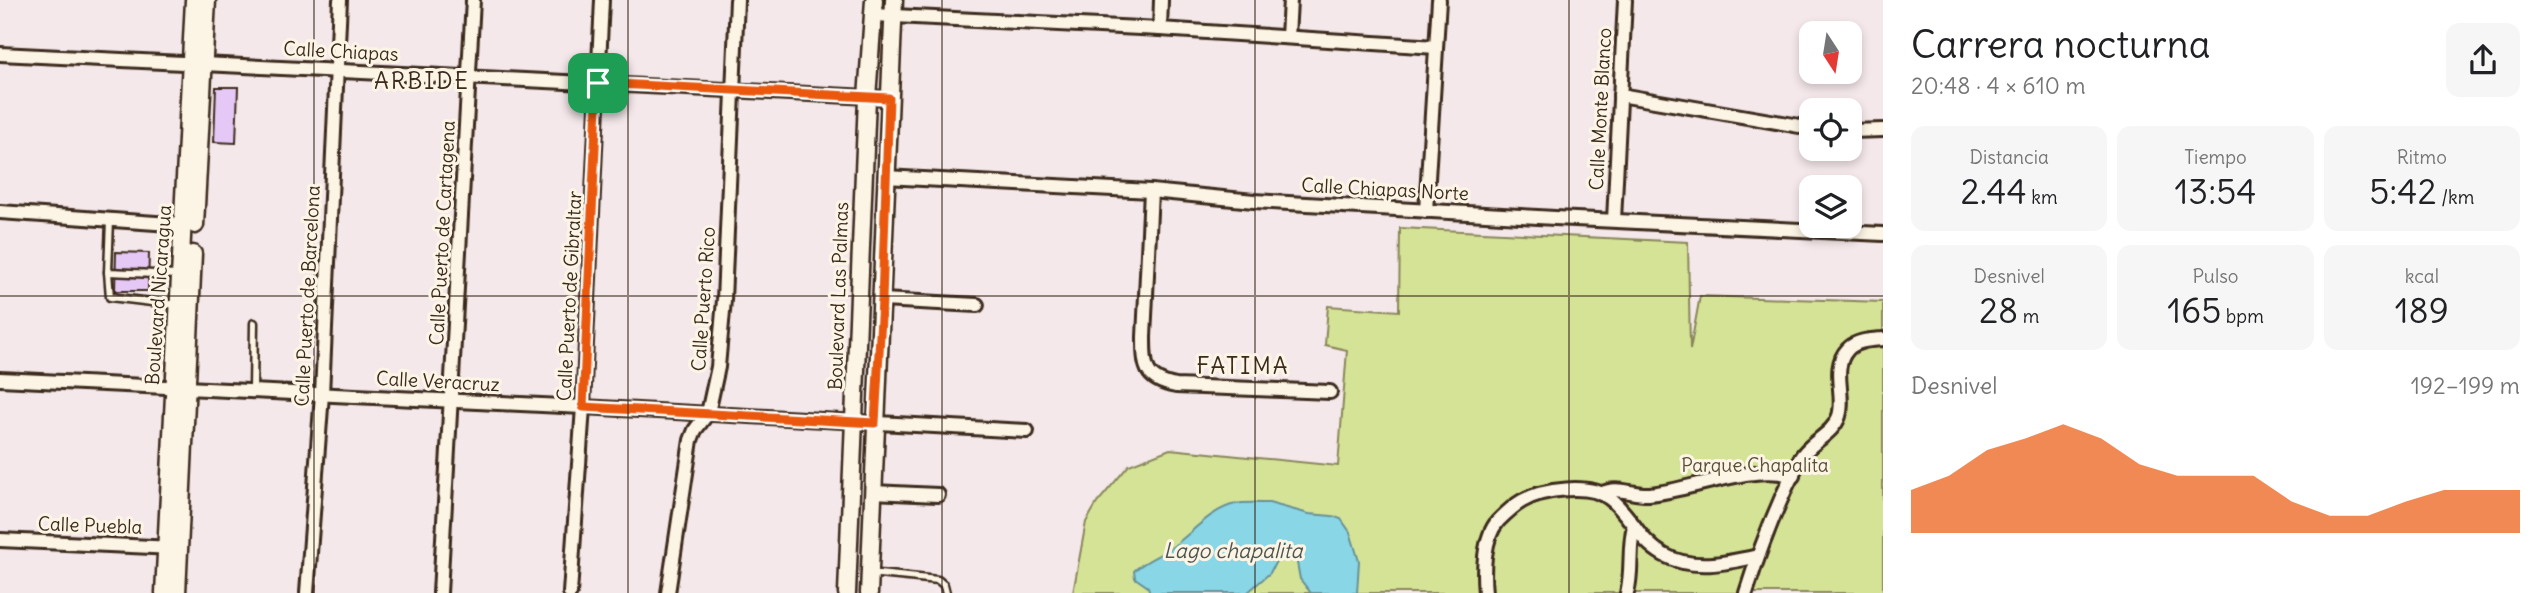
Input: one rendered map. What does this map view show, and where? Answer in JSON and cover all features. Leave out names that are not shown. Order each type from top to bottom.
[{"type":"street","name":"Boulevard Nicaragua","points":[[177,593],[173,548],[196,63],[194,0]]},
{"type":"street","name":"Boulevard Nicaragua","points":[[179,386],[179,305],[184,225],[196,63],[207,0]]},
{"type":"street","name":"Calle Puerto de Barcelona","points":[[307,593],[322,394],[340,0]]},
{"type":"street","name":"Calle Puerto de Cartagena","points":[[440,593],[473,0]]},
{"type":"street","name":"Calle Puerto de Gibraltar","points":[[570,593],[583,407],[602,0]]},
{"type":"street","name":"Calle Puerto Rico","points":[[668,593],[691,440],[708,413],[716,385],[724,300],[737,0]]},
{"type":"street","points":[[1160,29],[1161,0]]},
{"type":"street","points":[[1288,37],[1290,0]]},
{"type":"street","points":[[1426,211],[1439,0]]},
{"type":"street","name":"Calle Monte Blanco","points":[[1614,220],[1625,0]]},
{"type":"street","points":[[874,8],[1436,47]]},
{"type":"street","name":"Boulevard Las Palmas","points":[[847,593],[867,98],[874,8]]},
{"type":"street","points":[[869,593],[894,8]]},
{"type":"street","name":"Calle Chiapas","points":[[0,54],[889,98]]},
{"type":"street","points":[[1620,95],[1799,126]]},
{"type":"street","points":[[1862,131],[1883,130]]},
{"type":"street","name":"Calle Chiapas Norte","points":[[885,177],[1151,191],[1254,201],[1426,211],[1883,234]]},
{"type":"street","points":[[1151,191],[1144,359],[1147,371],[1154,379],[1177,386],[1330,392]]},
{"type":"street","points":[[0,212],[184,225]]},
{"type":"street","points":[[882,300],[977,305]]},
{"type":"street","points":[[1746,593],[1758,556],[1801,457],[1834,427],[1839,416],[1839,364],[1848,349],[1865,340],[1883,339]]},
{"type":"street","name":"Calle Veracruz","points":[[0,379],[1027,431]]},
{"type":"street","points":[[1601,494],[1616,489],[1648,494],[1752,474],[1782,472],[1793,476]]},
{"type":"street","points":[[1485,593],[1485,552],[1496,523],[1522,500],[1558,490],[1592,489],[1609,497],[1625,513],[1640,536],[1664,555],[1686,563],[1719,565],[1758,556]]},
{"type":"street","points":[[872,492],[937,495]]},
{"type":"street","points":[[1627,593],[1631,574],[1630,539],[1634,526]]},
{"type":"street","name":"Calle Puebla","points":[[0,540],[173,548]]},
{"type":"street","name":"Boulevard Nicaragua","points":[[164,593],[173,548]]},
{"type":"lane","points":[[110,218],[110,297],[179,305]]},
{"type":"lane","points":[[108,272],[181,275]]},
{"type":"lane","points":[[253,390],[254,323]]},
{"type":"lane","points":[[869,573],[939,580],[946,593]]},
{"type":"green space","name":"Parque Chapalita","points":[[1400,228],[1688,242],[1690,350],[1700,296],[1883,302],[1883,593],[1073,593],[1086,522],[1097,503],[1129,465],[1170,449],[1338,466],[1347,350],[1325,345],[1328,306],[1399,311]]},
{"type":"water","name":"Lago chapalita","points":[[1269,503],[1341,519],[1350,532],[1359,561],[1357,593],[1311,593],[1300,579],[1295,552],[1279,555],[1270,573],[1247,593],[1150,593],[1148,587],[1135,578],[1134,571],[1138,567],[1171,548],[1217,511],[1235,504]]},
{"type":"building","points":[[216,87],[238,87],[236,143],[214,142]]},
{"type":"building","points":[[116,252],[149,253],[148,291],[115,291]]},
{"type":"district","name":"ARBIDE","points":[[422,81]]},
{"type":"district","name":"FATIMA","points":[[1243,366]]},
{"type":"route","points":[[598,83],[889,98],[875,423],[583,407],[598,83]]}]
